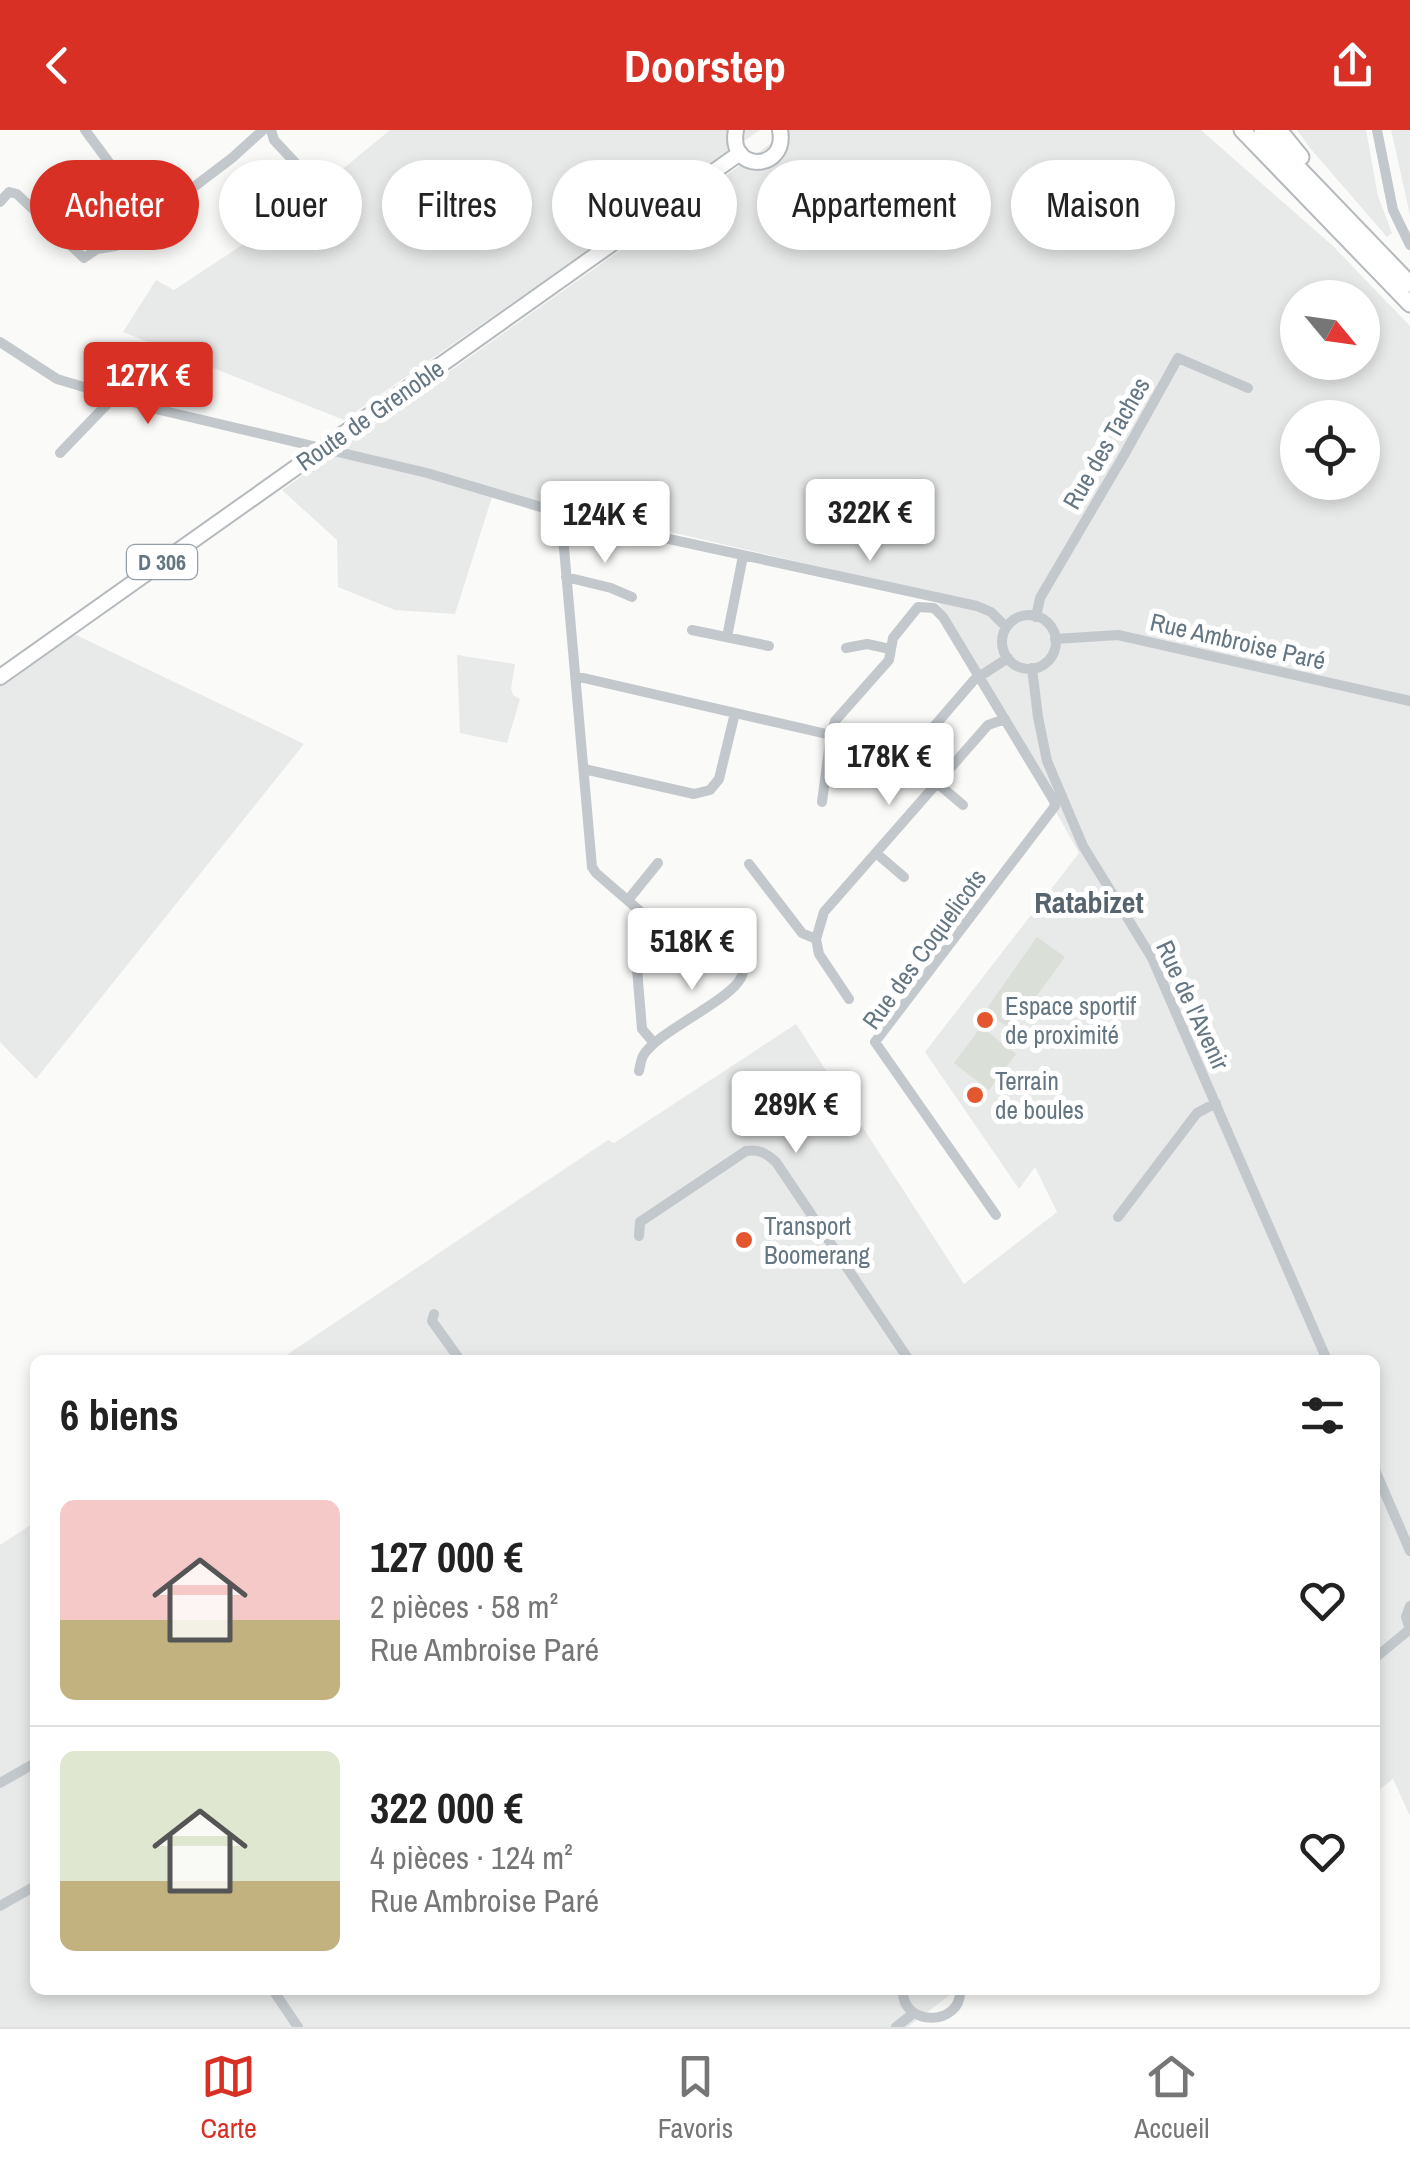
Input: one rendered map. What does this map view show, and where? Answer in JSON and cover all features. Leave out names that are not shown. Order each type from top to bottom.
[{"type":"highway","points":[[1239,130],[1410,304]]},
{"type":"highway","points":[[1262,130],[1410,284]]},
{"type":"highway","points":[[1279,130],[1345,216]]},
{"type":"main road","points":[[736,130],[734,141],[740,153],[753,162],[768,160],[777,152],[782,132]]},
{"type":"main road","name":"Route de Grenoble","points":[[0,677],[740,153]]},
{"type":"street","points":[[85,130],[107,160]]},
{"type":"street","points":[[199,183],[263,130]]},
{"type":"street","points":[[272,130],[274,140],[293,160]]},
{"type":"street","points":[[1377,130],[1393,210],[1410,245]]},
{"type":"street","points":[[0,202],[8,192],[17,194],[30,206]]},
{"type":"street","points":[[76,250],[84,258],[96,250]]},
{"type":"street","points":[[0,342],[57,378],[114,397],[427,472],[561,514],[976,606],[991,612],[1006,627]]},
{"type":"street","name":"Rue des Taches","points":[[1036,617],[1040,598],[1178,358],[1248,388]]},
{"type":"street","points":[[60,453],[114,397]]},
{"type":"street","points":[[561,514],[592,867],[663,931],[716,930],[742,964],[743,971],[736,986],[654,1043],[642,1058],[640,1071]]},
{"type":"street","points":[[727,637],[744,556]]},
{"type":"street","points":[[566,577],[632,596]]},
{"type":"street","points":[[822,802],[835,721],[889,660],[893,638],[918,607],[934,608],[1005,719],[988,725],[824,912],[816,939],[818,954],[849,999]]},
{"type":"street","points":[[1016,617],[1036,617],[1047,623],[1056,639],[1056,649],[1044,666],[1020,668],[1008,658],[1003,646],[1006,627],[1016,617]]},
{"type":"street","points":[[692,630],[770,646]]},
{"type":"street","name":"Rue Ambroise Paré","points":[[1056,639],[1118,634],[1410,701]]},
{"type":"street","points":[[846,648],[867,644],[890,649]]},
{"type":"street","points":[[918,745],[979,677],[1008,658]]},
{"type":"street","name":"Rue de l'Avenir","points":[[1032,668],[1047,761],[1083,846],[1152,958],[1326,1355]]},
{"type":"street","points":[[575,676],[831,735]]},
{"type":"street","points":[[584,769],[694,794],[710,790],[720,779],[735,713]]},
{"type":"street","name":"Rue des Coquelicots","points":[[996,1214],[875,1042],[1055,806],[1005,719]]},
{"type":"street","points":[[937,783],[963,804]]},
{"type":"street","points":[[876,853],[904,877]]},
{"type":"street","points":[[628,900],[658,863]]},
{"type":"street","points":[[749,864],[802,933],[816,939]]},
{"type":"street","points":[[654,1043],[642,1028],[637,969],[663,931]]},
{"type":"street","points":[[1118,1217],[1197,1113],[1216,1102]]},
{"type":"street","points":[[639,1236],[640,1222],[746,1151],[766,1153],[776,1162],[906,1355]]},
{"type":"street","points":[[434,1314],[432,1322],[456,1355]]},
{"type":"street","points":[[1380,1482],[1410,1551]]},
{"type":"street","points":[[1380,1654],[1410,1630],[1406,1617],[1410,1606]]},
{"type":"street","points":[[0,1783],[30,1767]]},
{"type":"street","points":[[0,1906],[30,1889]]},
{"type":"street","points":[[276,1995],[298,2027]]},
{"type":"street","points":[[902,1995],[910,2016],[927,2024],[946,2021],[958,2006],[959,1995]]},
{"type":"street","points":[[896,2027],[910,2016]]},
{"type":"shaded area","points":[[390,130],[760,130],[717,160],[552,160],[552,250],[588,250],[344,420],[123,332],[156,280],[174,290],[235,250],[362,250],[362,160],[354,160]]},
{"type":"shaded area","points":[[790,130],[1201,130],[1333,246],[1366,280],[1280,280],[1280,380],[1380,380],[1380,295],[1410,326],[1410,1816],[1393,1779],[1380,1789],[1380,1355],[286,1355],[608,1140],[614,1143],[796,1024],[964,1284],[1057,1212],[1035,1167],[1019,1189],[925,1052],[1079,853],[933,593],[567,508],[554,517],[492,497],[455,614],[395,610],[338,587],[337,540],[282,490],[621,250],[737,250],[737,168]]},
{"type":"shaded area","points":[[1297,130],[1366,130],[1378,196],[1392,233],[1387,237]]},
{"type":"shaded area","points":[[1391,130],[1410,130],[1410,215],[1393,138]]},
{"type":"shaded area","points":[[76,635],[304,744],[36,1079],[0,1042],[0,670],[25,652]]},
{"type":"shaded area","points":[[457,655],[515,664],[511,689],[520,699],[507,743],[460,733]]},
{"type":"shaded area","points":[[1037,937],[1065,957],[1012,1030],[985,1011]]},
{"type":"shaded area","points":[[981,1027],[1016,1054],[989,1090],[954,1063]]},
{"type":"shaded area","points":[[30,1525],[30,1995],[950,1995],[908,2027],[0,2027],[0,1545]]},
{"type":"place","name":"Espace sportif de proximité","points":[[985,1020]]},
{"type":"place","name":"Terrain de boules","points":[[975,1095]]},
{"type":"place","name":"Transport Boomerang","points":[[744,1240]]},
{"type":"district","name":"Ratabizet","points":[[1089,902]]}]
